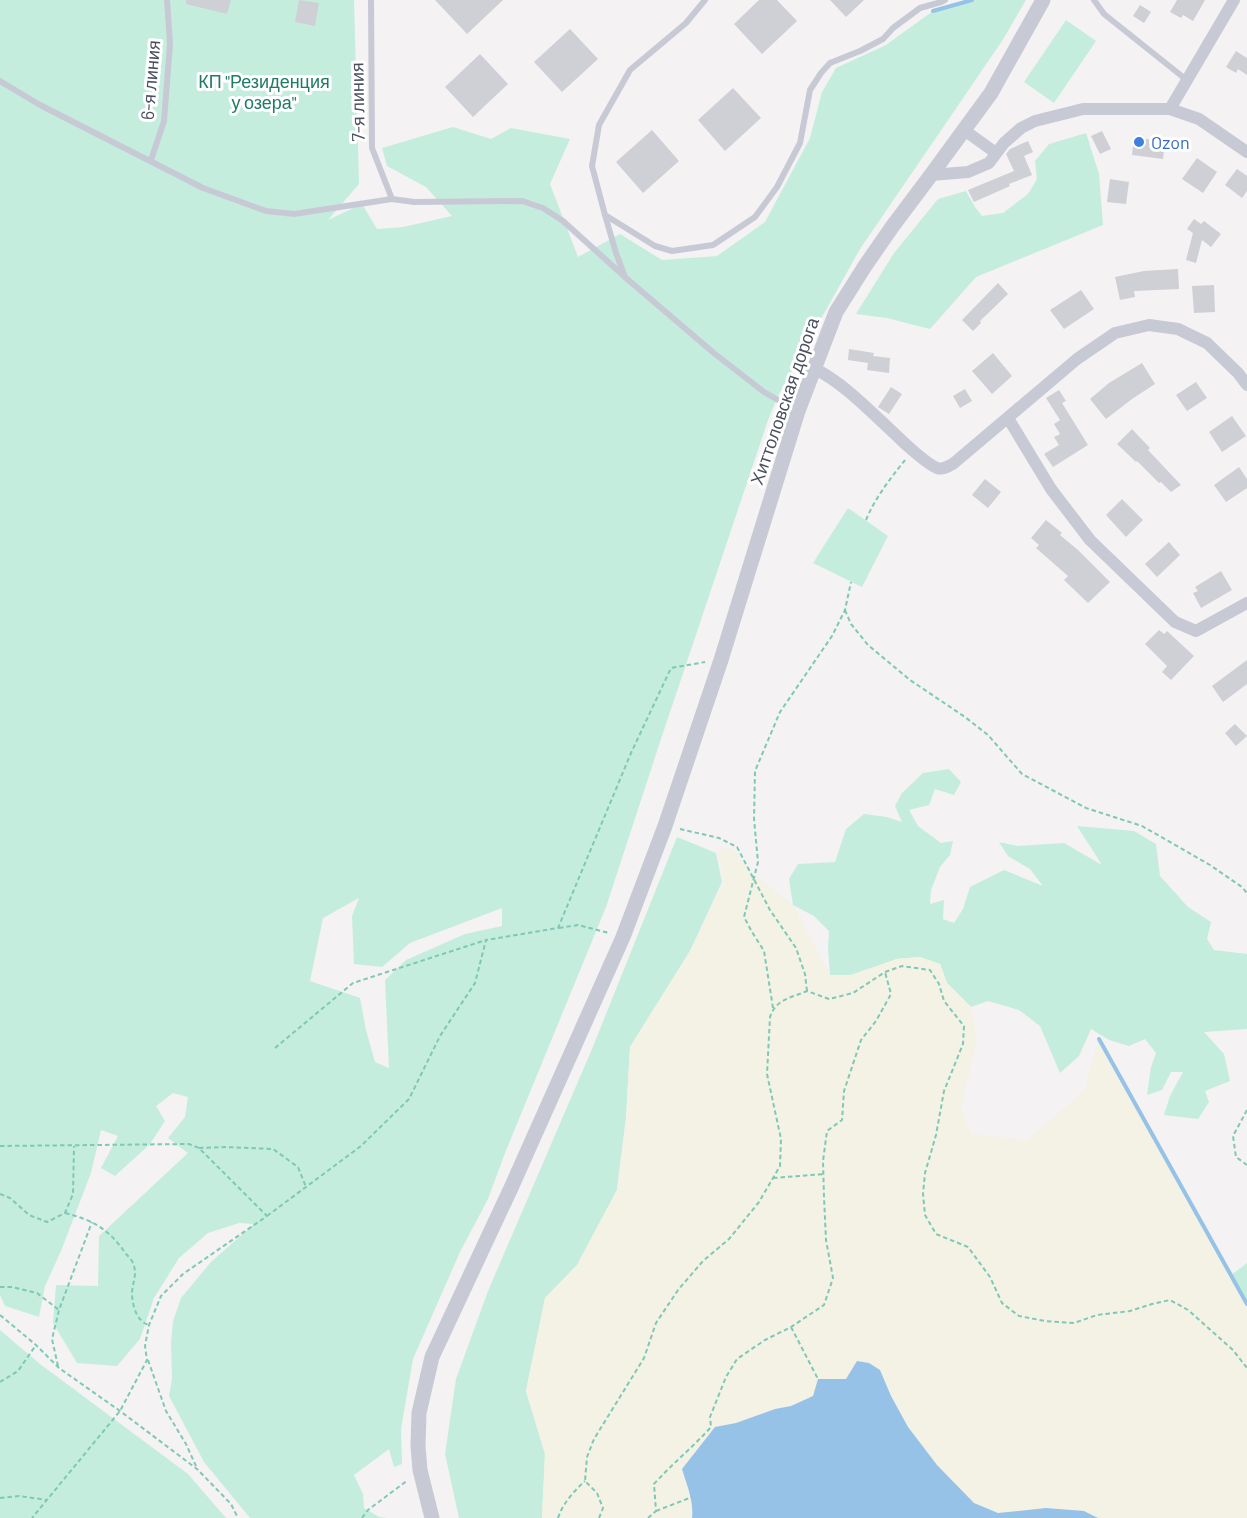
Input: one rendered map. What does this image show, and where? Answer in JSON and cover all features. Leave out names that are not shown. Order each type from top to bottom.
[{"type":"street","name":"Хиттоловская дорога","points":[[432,1518],[420,1470],[419,1413],[432,1357],[511,1188],[623,937],[665,826],[721,660],[798,411],[836,312],[886,234],[991,93],[1043,0]]},
{"type":"street","points":[[1170,109],[1234,0]]},
{"type":"street","points":[[931,176],[968,172],[989,163],[1004,143],[1021,128],[1083,109],[1170,109],[1199,119],[1247,152]]},
{"type":"street","points":[[964,130],[996,153]]},
{"type":"street","points":[[815,369],[827,375],[912,451],[937,468],[945,468],[954,463],[1077,359],[1115,333],[1149,325],[1178,329],[1207,343],[1247,385]]},
{"type":"street","points":[[1008,418],[1051,489],[1090,540],[1175,622],[1196,631],[1247,603]]},
{"type":"lane","name":"6-я линия","points":[[151,160],[164,121],[170,44],[167,0]]},
{"type":"lane","name":"7-я линия","points":[[370,0],[372,148],[392,199]]},
{"type":"lane","points":[[626,278],[616,254],[592,166],[599,125],[630,70],[686,23],[705,0]]},
{"type":"lane","points":[[605,215],[655,246],[664,249],[672,251],[713,245],[755,217],[777,187],[800,143],[810,90],[830,63],[883,39],[893,28],[920,8],[945,0]]},
{"type":"lane","points":[[1094,0],[1104,14],[1188,81]]},
{"type":"lane","points":[[0,81],[40,105],[203,188],[266,211],[294,214],[392,199],[414,202],[522,201],[543,208],[563,221],[723,360],[764,392],[798,411]]},
{"type":"path","points":[[866,520],[887,483],[912,451]]},
{"type":"path","points":[[773,1008],[764,951],[744,917],[758,862],[754,819],[756,771],[780,711],[832,636],[845,610],[851,582]]},
{"type":"path","points":[[845,610],[851,624],[868,645],[910,680],[988,735],[1022,774],[1086,808],[1142,826],[1210,865],[1247,893]]},
{"type":"path","points":[[558,928],[631,753],[671,668],[721,660]]},
{"type":"path","points":[[665,826],[719,838],[737,848],[770,910],[796,948],[805,974],[807,991]]},
{"type":"path","points":[[275,1048],[353,983],[486,940],[578,925],[623,937]]},
{"type":"path","points":[[197,1469],[186,1444],[166,1411],[147,1360],[145,1346],[149,1325],[161,1296],[183,1274],[267,1216],[361,1146],[409,1099],[440,1036],[475,983],[486,940]]},
{"type":"path","points":[[558,1518],[567,1501],[585,1480],[587,1457],[594,1439],[644,1358],[656,1323],[678,1290],[703,1261],[729,1239],[759,1202],[780,1166],[781,1138],[767,1074],[770,1017],[773,1008],[779,1002],[807,991],[829,999],[853,993],[885,972],[902,966],[930,970],[939,984],[944,1001],[964,1026],[963,1044],[944,1091],[936,1135],[925,1173],[923,1194],[925,1215],[936,1234],[968,1247],[990,1277],[1002,1303],[1019,1316],[1074,1323],[1170,1300],[1188,1310],[1233,1350],[1247,1368]]},
{"type":"path","points":[[656,1511],[654,1484],[711,1427],[710,1417],[726,1377],[737,1359],[824,1305],[833,1278],[826,1240],[823,1161],[827,1131],[842,1120],[844,1091],[861,1040],[876,1021],[891,994],[885,972]]},
{"type":"path","points":[[1247,1110],[1233,1136],[1236,1157],[1247,1166]]},
{"type":"path","points":[[0,1146],[189,1144],[199,1148],[267,1216]]},
{"type":"path","points":[[0,1194],[10,1198],[29,1215],[47,1222],[64,1213],[73,1194],[74,1146]]},
{"type":"path","points":[[199,1148],[273,1149],[298,1167],[306,1186]]},
{"type":"path","points":[[773,1178],[824,1174]]},
{"type":"path","points":[[64,1213],[92,1221],[110,1234],[134,1264],[133,1304],[140,1320],[149,1325]]},
{"type":"path","points":[[59,1368],[52,1339],[59,1310],[92,1221]]},
{"type":"path","points":[[0,1287],[12,1287],[37,1293],[59,1310]]},
{"type":"path","points":[[0,1315],[59,1368],[197,1469],[231,1504],[238,1518]]},
{"type":"path","points":[[791,1327],[818,1379]]},
{"type":"path","points":[[0,1382],[18,1371],[36,1345]]},
{"type":"path","points":[[32,1518],[120,1411],[147,1360]]},
{"type":"path","points":[[362,1518],[368,1510],[420,1470]]},
{"type":"path","points":[[585,1480],[597,1493],[603,1508],[599,1518]]},
{"type":"path","points":[[0,1498],[19,1496],[47,1500]]},
{"type":"path","points":[[648,1518],[656,1511],[692,1497]]},
{"type":"green space","name":"КП \"Резиденция у озера\"","points":[[0,0],[354,0],[359,184],[328,220],[362,204],[377,229],[403,227],[452,216],[426,187],[387,166],[382,148],[453,127],[491,139],[511,128],[570,139],[550,184],[578,257],[620,234],[662,260],[717,256],[765,222],[810,138],[822,92],[836,68],[886,45],[933,11],[972,0],[1026,0],[1002,41],[860,249],[779,394],[768,420],[606,907],[488,1199],[460,1252],[413,1359],[401,1429],[402,1464],[394,1467],[389,1449],[354,1475],[363,1494],[364,1508],[379,1517],[387,1518],[250,1518],[204,1462],[169,1396],[172,1379],[173,1321],[181,1298],[211,1262],[254,1224],[239,1223],[208,1233],[179,1258],[154,1298],[140,1339],[117,1366],[77,1363],[53,1323],[56,1285],[98,1286],[99,1236],[188,1153],[168,1138],[185,1117],[188,1097],[173,1093],[156,1106],[165,1121],[150,1144],[115,1176],[101,1168],[118,1136],[101,1130],[91,1173],[45,1286],[39,1317],[5,1306],[0,1295]],"holes":[[[359,898],[352,916],[354,964],[382,967],[410,943],[502,908],[502,926],[465,934],[406,960],[385,980],[389,1068],[375,1062],[360,998],[310,981],[323,918]]]},
{"type":"green space","points":[[1066,20],[1096,41],[1054,103],[1024,82]]},
{"type":"green space","points":[[1086,133],[1099,174],[1103,225],[976,277],[930,329],[887,318],[856,314],[894,253],[938,199],[966,191],[982,216],[1003,213],[1028,194],[1037,179],[1035,161],[1049,144]]},
{"type":"green space","points":[[848,508],[888,536],[862,587],[813,563]]},
{"type":"green space","points":[[949,769],[961,782],[954,795],[935,789],[929,805],[909,810],[918,826],[941,843],[953,841],[950,855],[940,867],[931,890],[930,904],[944,900],[943,919],[954,923],[963,909],[970,887],[1004,870],[1043,886],[1030,869],[1008,856],[999,842],[1017,846],[1064,843],[1102,865],[1077,826],[1134,831],[1156,844],[1160,876],[1188,907],[1211,922],[1207,939],[1214,950],[1247,954],[1247,1029],[1204,1032],[1224,1054],[1230,1081],[1205,1091],[1209,1102],[1198,1119],[1164,1115],[1170,1096],[1183,1072],[1171,1072],[1162,1090],[1147,1095],[1151,1067],[1156,1053],[1145,1039],[1129,1046],[1109,1040],[1091,1029],[1079,1056],[1060,1073],[1040,1026],[1019,1010],[988,1001],[971,1007],[947,983],[940,964],[920,957],[897,959],[851,975],[830,975],[829,931],[814,916],[793,905],[789,879],[798,864],[835,862],[846,829],[864,814],[887,817],[902,822],[895,806],[902,793],[923,773]]},
{"type":"green space","points":[[677,837],[716,853],[722,882],[690,951],[630,1047],[626,1118],[617,1190],[577,1265],[545,1298],[526,1391],[545,1454],[542,1518],[459,1518],[445,1454],[456,1379],[488,1291],[592,1049]]},
{"type":"green space","points":[[1247,1263],[1247,1304],[1231,1275]]},
{"type":"green space","points":[[0,1330],[40,1364],[188,1474],[226,1518],[0,1518]]},
{"type":"sand","points":[[731,848],[755,875],[793,905],[830,975],[851,975],[897,959],[920,957],[940,964],[947,983],[971,1007],[977,1039],[961,1109],[971,1134],[1027,1140],[1084,1091],[1099,1039],[1247,1304],[1247,1518],[1098,1518],[1084,1511],[1046,1508],[998,1513],[974,1503],[937,1465],[908,1427],[880,1371],[846,1379],[818,1379],[813,1396],[791,1406],[715,1428],[682,1469],[691,1499],[692,1518],[542,1518],[545,1454],[526,1391],[545,1298],[577,1265],[617,1190],[626,1118],[630,1047],[690,951],[724,882],[717,850]]},
{"type":"water","points":[[857,1361],[869,1363],[880,1370],[908,1427],[937,1465],[974,1503],[998,1513],[1046,1508],[1084,1511],[1098,1518],[692,1518],[691,1500],[682,1469],[715,1427],[791,1406],[813,1396],[818,1379],[846,1379]]},
{"type":"building","points":[[186,0],[231,0],[227,14],[186,4]]},
{"type":"building","points":[[299,0],[319,3],[315,26],[295,22]]},
{"type":"building","points":[[435,0],[503,0],[467,34]]},
{"type":"building","points":[[759,0],[777,0],[797,21],[762,54],[734,24]]},
{"type":"building","points":[[830,0],[864,0],[846,17]]},
{"type":"building","points":[[1177,0],[1205,0],[1193,21],[1183,15],[1181,18],[1170,12]]},
{"type":"building","points":[[1140,5],[1151,12],[1144,23],[1133,16]]},
{"type":"building","points":[[570,29],[598,59],[562,92],[534,62]]},
{"type":"building","points":[[1236,51],[1247,58],[1247,75],[1238,69],[1236,73],[1226,67]]},
{"type":"building","points":[[480,54],[508,84],[473,117],[445,87]]},
{"type":"building","points":[[733,88],[761,118],[725,151],[698,120]]},
{"type":"building","points":[[652,130],[679,161],[643,193],[616,162]]},
{"type":"building","points":[[1102,131],[1111,149],[1100,154],[1091,136]]},
{"type":"building","points":[[1134,137],[1165,142],[1163,159],[1132,155]]},
{"type":"building","points":[[1028,141],[1033,152],[1024,156],[1032,175],[974,202],[968,190],[1014,171],[1006,154],[1010,149]]},
{"type":"building","points":[[1197,158],[1217,172],[1203,193],[1182,179]]},
{"type":"building","points":[[1237,169],[1247,176],[1247,191],[1242,198],[1225,185]]},
{"type":"building","points":[[1110,179],[1129,182],[1126,204],[1107,202]]},
{"type":"building","points":[[1194,219],[1201,224],[1204,221],[1221,234],[1211,247],[1202,240],[1196,263],[1186,260],[1193,233],[1187,229]]},
{"type":"building","points":[[1178,269],[1179,289],[1134,291],[1135,297],[1120,300],[1115,277],[1144,271]]},
{"type":"building","points":[[998,283],[1008,294],[973,331],[962,320]]},
{"type":"building","points":[[1214,285],[1215,312],[1194,313],[1192,286]]},
{"type":"building","points":[[1081,290],[1094,309],[1064,329],[1050,310]]},
{"type":"building","points":[[849,349],[890,358],[889,373],[867,370],[868,363],[848,360]]},
{"type":"building","points":[[993,353],[1012,376],[992,394],[972,371]]},
{"type":"building","points":[[1142,363],[1155,384],[1106,419],[1090,399],[1109,383]]},
{"type":"building","points":[[1196,382],[1207,398],[1187,411],[1176,395]]},
{"type":"building","points":[[891,387],[902,394],[889,414],[878,407]]},
{"type":"building","points":[[965,389],[972,401],[960,408],[953,396]]},
{"type":"building","points":[[1059,390],[1066,401],[1062,403],[1088,445],[1053,467],[1044,454],[1059,445],[1054,437],[1060,434],[1054,424],[1060,420],[1046,398]]},
{"type":"building","points":[[1232,416],[1246,436],[1222,452],[1209,432]]},
{"type":"building","points":[[1132,429],[1181,485],[1171,492],[1117,444]]},
{"type":"building","points":[[1239,467],[1247,479],[1247,488],[1226,502],[1214,485]]},
{"type":"building","points":[[985,479],[1001,492],[988,508],[972,495]]},
{"type":"building","points":[[1122,499],[1143,520],[1126,537],[1106,515]]},
{"type":"building","points":[[1046,520],[1110,582],[1088,603],[1064,580],[1068,576],[1036,548],[1039,545],[1031,538]]},
{"type":"building","points":[[1169,542],[1180,555],[1157,577],[1145,564]]},
{"type":"building","points":[[1221,571],[1232,590],[1201,608],[1193,593],[1198,591],[1195,587]]},
{"type":"building","points":[[1159,630],[1164,634],[1167,631],[1194,656],[1171,680],[1162,672],[1167,666],[1145,644]]},
{"type":"building","points":[[1247,660],[1247,684],[1223,702],[1212,686]]},
{"type":"building","points":[[1235,724],[1247,736],[1236,746],[1225,733]]},
{"type":"waterway","points":[[933,11],[972,0]]},
{"type":"waterway","points":[[1099,1039],[1247,1304]]},
{"type":"place","name":"Ozon","points":[[1139,142]]}]
